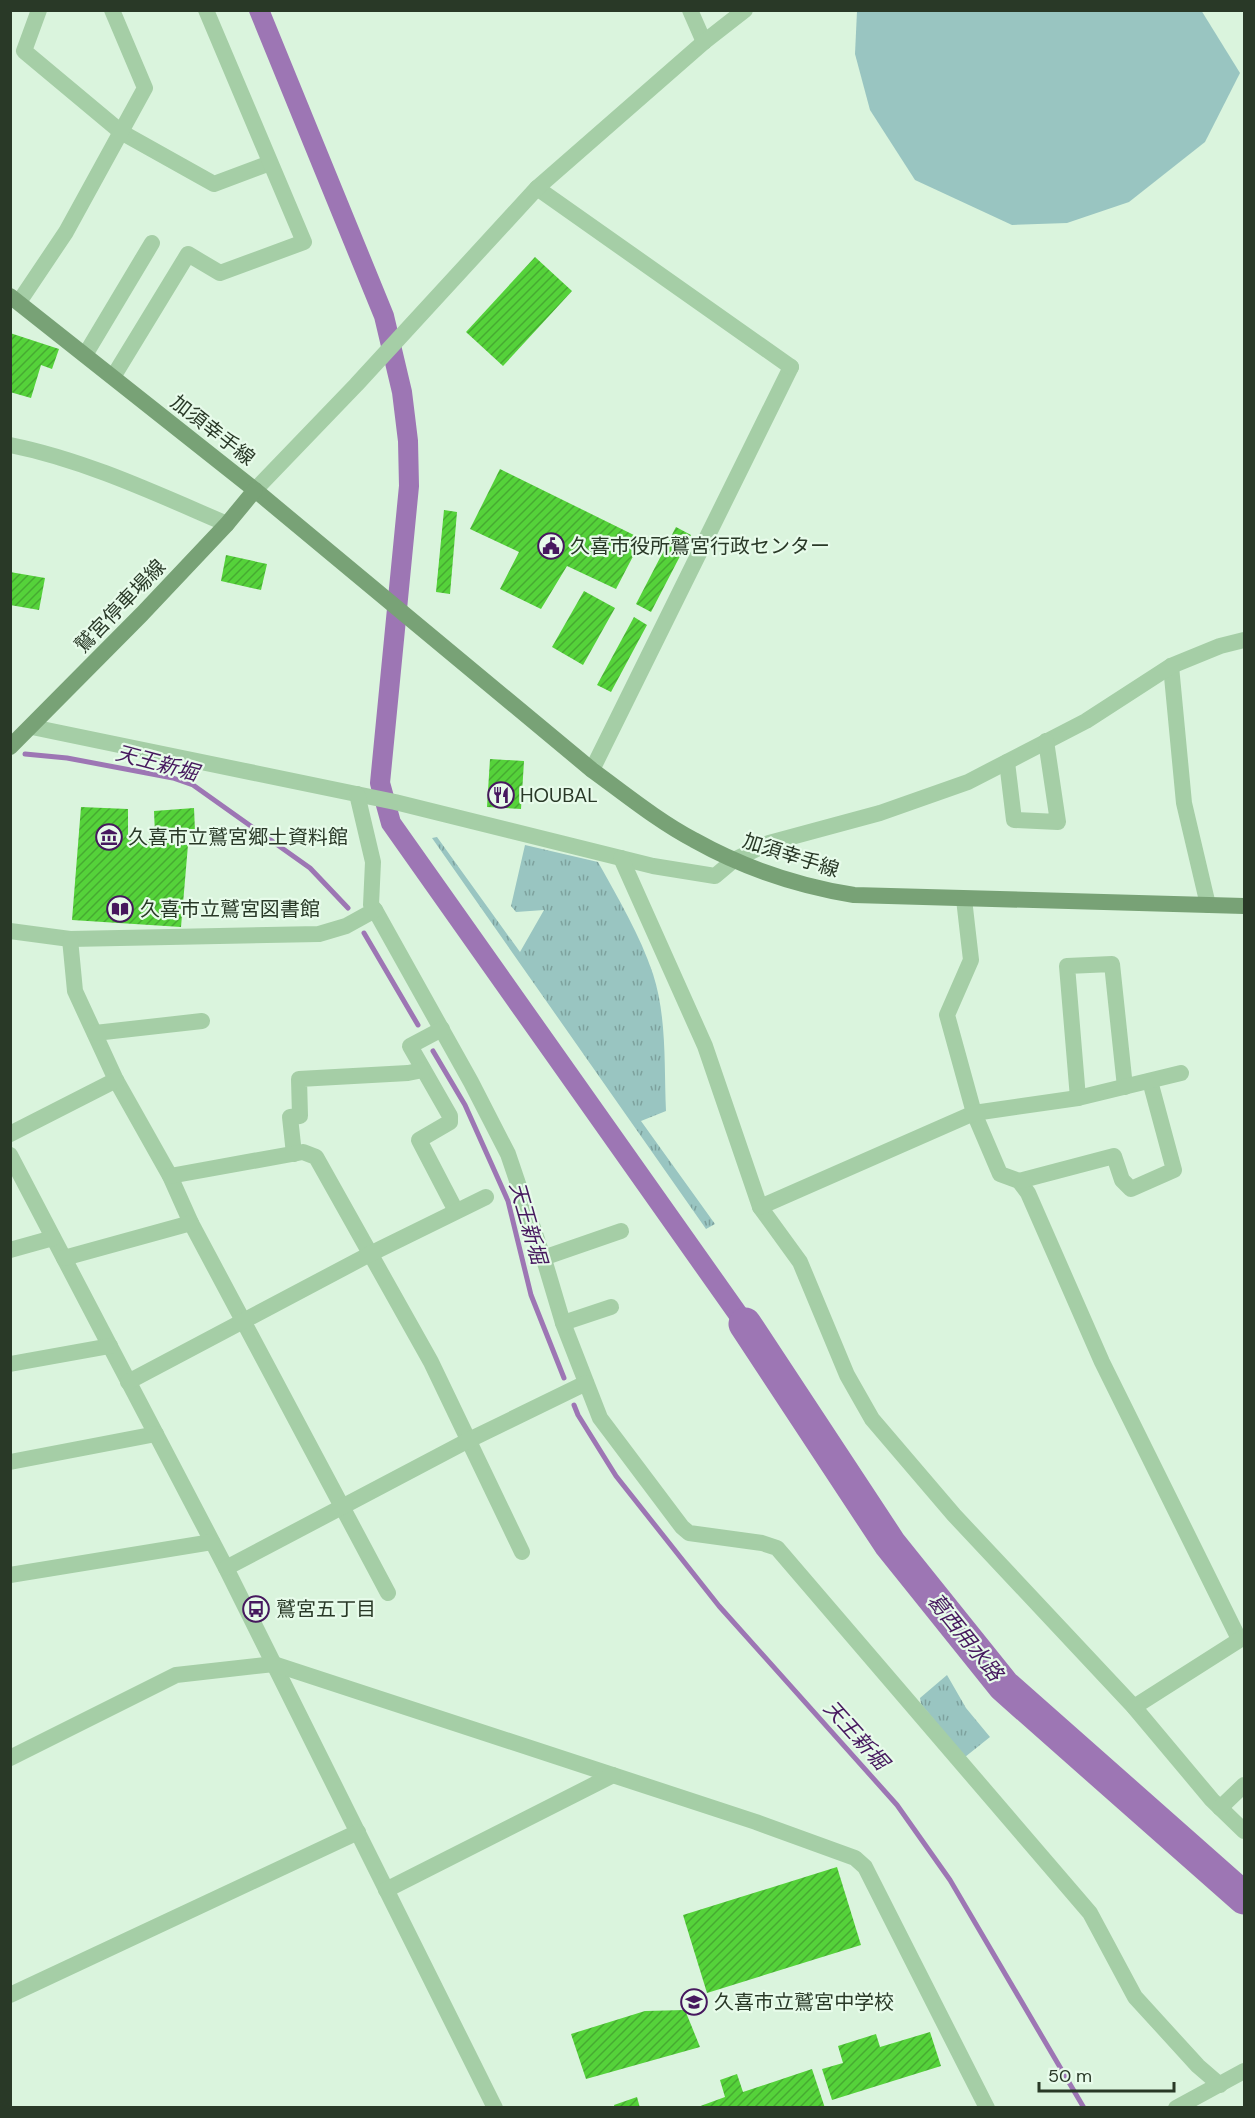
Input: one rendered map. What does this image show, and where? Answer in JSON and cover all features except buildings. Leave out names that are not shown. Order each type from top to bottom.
[{"type":"main road","name":"加須幸手線","points":[[15,299],[255,490],[592,770],[645,810],[693,840],[734,860],[816,889],[854,895],[1245,906]]},
{"type":"main road","name":"鷲宮停車場線","points":[[13,743],[32,728],[227,524],[255,490]]},
{"type":"street","points":[[39,10],[17,48],[121,132],[214,184],[270,163]]},
{"type":"street","points":[[15,299],[66,232],[145,88],[112,10]]},
{"type":"street","points":[[113,377],[188,254],[220,273],[304,242],[206,10]]},
{"type":"street","points":[[690,10],[704,42]]},
{"type":"street","points":[[255,490],[537,188],[704,42],[745,10]]},
{"type":"street","points":[[537,188],[791,367],[592,770]]},
{"type":"street","points":[[85,355],[152,243]]},
{"type":"street","points":[[10,445],[46,453],[227,524]]},
{"type":"street","points":[[32,728],[395,802],[653,866],[715,876],[734,860],[769,843],[880,813],[968,782],[1086,722],[1171,666],[1220,646],[1245,640]]},
{"type":"street","points":[[1171,666],[1184,803],[1208,905]]},
{"type":"street","points":[[1007,762],[1014,820],[1059,822],[1046,741]]},
{"type":"street","points":[[364,796],[373,862],[371,905],[442,1029],[508,1154],[563,1323],[604,1424],[675,1518],[689,1533],[762,1543],[777,1548],[1090,1913],[1135,1997],[1198,2066],[1236,2080]]},
{"type":"street","points":[[621,858],[705,1046],[760,1207],[800,1262],[847,1375],[872,1419],[954,1515],[1134,1707],[1220,1808],[1245,1831]]},
{"type":"street","points":[[964,899],[971,960],[947,1015],[974,1113],[1000,1174],[1019,1181],[1028,1192],[1102,1362],[1242,1638],[1134,1707]]},
{"type":"street","points":[[10,931],[70,939],[319,934],[346,926],[375,910]]},
{"type":"street","points":[[70,939],[75,991],[116,1080],[170,1176],[191,1222],[245,1321],[341,1509],[388,1593]]},
{"type":"street","points":[[1078,1098],[1067,966],[1112,964],[1125,1087]]},
{"type":"street","points":[[95,1033],[202,1021]]},
{"type":"street","points":[[442,1029],[410,1046],[450,1116],[450,1122],[419,1140],[456,1211]]},
{"type":"street","points":[[294,1154],[290,1117],[300,1116],[299,1079],[408,1073],[423,1070]]},
{"type":"street","points":[[760,1207],[974,1113],[1078,1098],[1180,1073]]},
{"type":"street","points":[[10,1134],[116,1080]]},
{"type":"street","points":[[1019,1181],[1114,1156],[1122,1180],[1131,1189],[1174,1170],[1149,1081]]},
{"type":"street","points":[[170,1176],[303,1152],[316,1157],[431,1362],[522,1552]]},
{"type":"street","points":[[10,1155],[226,1568],[495,2108]]},
{"type":"street","points":[[128,1382],[370,1254],[486,1197]]},
{"type":"street","points":[[64,1258],[191,1222]]},
{"type":"street","points":[[543,1258],[621,1231]]},
{"type":"street","points":[[10,1250],[53,1238]]},
{"type":"street","points":[[563,1323],[611,1306]]},
{"type":"street","points":[[10,1364],[110,1346]]},
{"type":"street","points":[[226,1568],[467,1441],[586,1383]]},
{"type":"street","points":[[10,1462],[156,1434]]},
{"type":"street","points":[[10,1575],[212,1542]]},
{"type":"street","points":[[10,1758],[176,1675],[274,1664],[613,1775],[855,1858],[865,1867],[987,2108]]},
{"type":"street","points":[[386,1890],[613,1775]]},
{"type":"street","points":[[1220,1808],[1245,1785]]},
{"type":"street","points":[[10,1995],[358,1832]]},
{"type":"street","points":[[1176,2108],[1236,2080]]},
{"type":"green space","points":[[1201,10],[1240,73],[1205,142],[1129,202],[1067,223],[1012,225],[915,180],[870,110],[855,54],[857,11]]},
{"type":"green space","points":[[437,837],[520,952],[544,910],[516,912],[511,906],[525,845],[598,862],[642,945],[653,974],[661,1007],[666,1111],[641,1121],[715,1224],[706,1229],[432,838]]},
{"type":"green space","points":[[947,1675],[966,1708],[990,1737],[965,1757],[921,1704],[920,1698]]},
{"type":"waterway","points":[[259,10],[384,316],[402,392],[408,441],[409,486],[380,783],[391,823],[745,1324]]},
{"type":"waterway","name":"天王新堀","points":[[25,754],[67,758],[173,778],[193,785],[310,868],[348,908]]},
{"type":"waterway","name":"天王新堀","points":[[364,933],[418,1025]]},
{"type":"waterway","name":"天王新堀","points":[[433,1051],[465,1105],[508,1201],[531,1295],[564,1378]]},
{"type":"waterway","name":"葛西用水路","points":[[745,1324],[890,1544],[1004,1686],[1244,1898]]},
{"type":"waterway","name":"天王新堀","points":[[574,1405],[616,1476],[719,1606],[897,1805],[950,1880],[1084,2108]]},
{"type":"place","name":"久喜市役所鷲宮行政センター","points":[[551,546]]},
{"type":"place","name":"HOUBAL","points":[[501,795]]},
{"type":"place","name":"久喜市立鷲宮郷土資料館","points":[[109,837]]},
{"type":"place","name":"久喜市立鷲宮図書館","points":[[120,909]]},
{"type":"place","name":"鷲宮五丁目","points":[[256,1609]]},
{"type":"place","name":"久喜市立鷲宮中学校","points":[[694,2002]]}]
